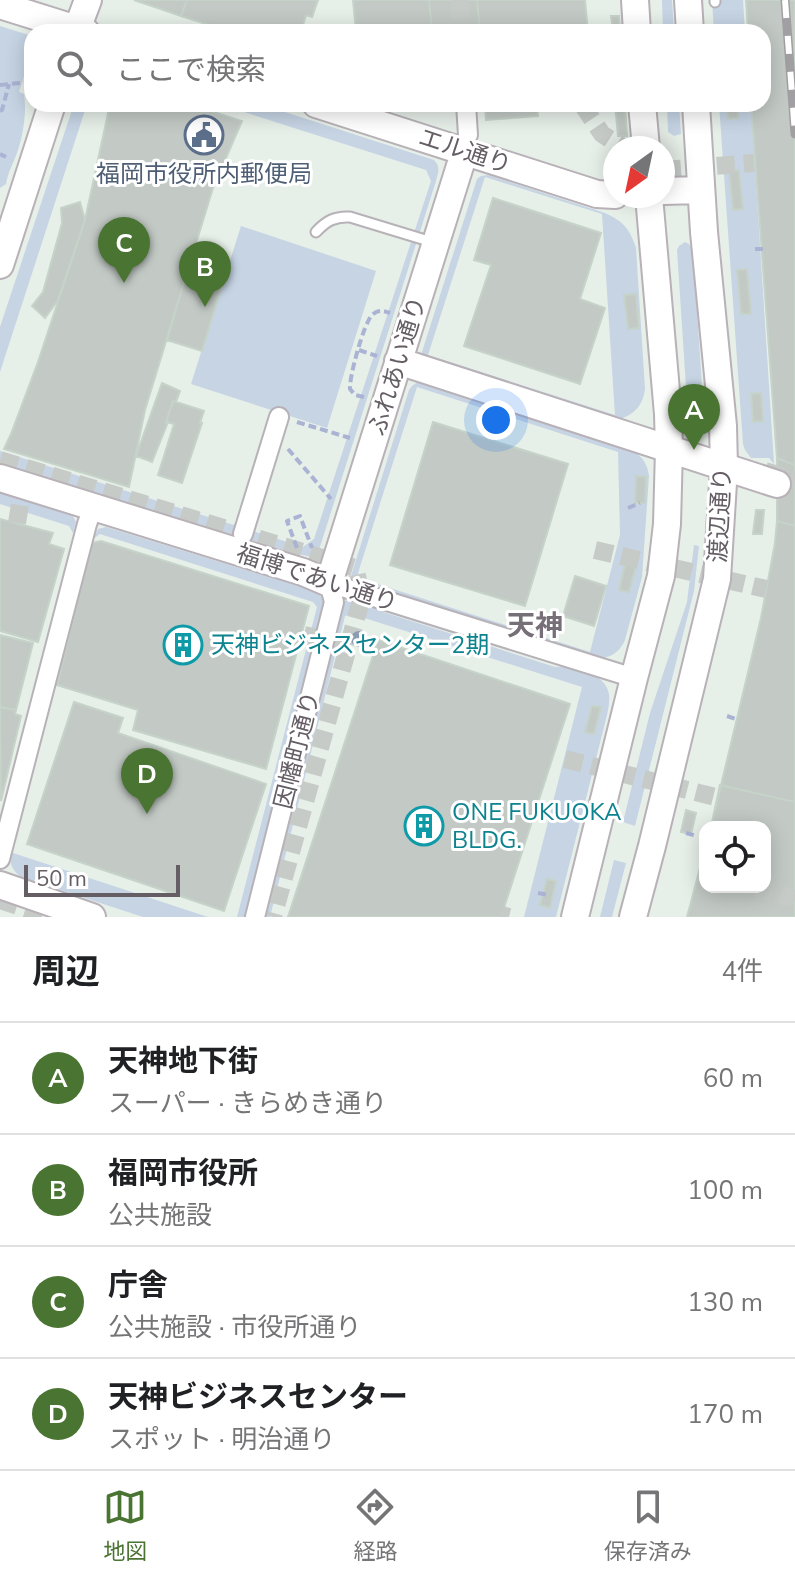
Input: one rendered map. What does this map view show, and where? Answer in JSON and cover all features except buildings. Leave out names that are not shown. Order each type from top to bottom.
[{"type":"street","points":[[82,24],[88,0]]},
{"type":"street","points":[[635,0],[636,24]]},
{"type":"street","points":[[688,0],[690,24]]},
{"type":"street","points":[[3,8],[57,24]]},
{"type":"street","points":[[0,265],[49,112]]},
{"type":"street","name":"エル通り","points":[[347,112],[467,143],[603,194]]},
{"type":"street","points":[[466,112],[467,143]]},
{"type":"street","points":[[643,112],[645,136]]},
{"type":"street","name":"渡辺通り","points":[[633,917],[717,579],[724,467],[723,426],[696,112]]},
{"type":"street","name":"ふれあい通り","points":[[329,583],[387,358],[436,243],[467,143]]},
{"type":"street","points":[[675,191],[701,190]]},
{"type":"street","points":[[575,917],[661,576],[667,524],[668,414],[650,208]]},
{"type":"street","points":[[387,358],[777,484]]},
{"type":"street","points":[[243,534],[279,417]]},
{"type":"street","name":"福博であい通り","points":[[0,478],[634,678]]},
{"type":"street","points":[[0,859],[93,507]]},
{"type":"street","name":"因幡町通り","points":[[255,917],[334,602],[329,583]]},
{"type":"street","points":[[0,885],[92,917]]},
{"type":"lane","points":[[316,232],[340,216],[436,243]]},
{"type":"path","points":[[0,85],[24,83]]},
{"type":"path","points":[[0,111],[9,84]]},
{"type":"path","points":[[0,154],[6,157]]},
{"type":"path","points":[[755,249],[763,249]]},
{"type":"path","points":[[364,397],[355,395],[350,389],[350,379],[367,323],[373,313],[381,310],[390,313]]},
{"type":"path","points":[[359,350],[387,358]]},
{"type":"path","points":[[279,417],[350,438]]},
{"type":"path","points":[[273,438],[292,451],[331,499]]},
{"type":"path","points":[[628,508],[640,503]]},
{"type":"path","points":[[298,550],[287,521],[300,516],[312,548]]},
{"type":"path","points":[[727,716],[736,719]]},
{"type":"path","points":[[686,833],[697,836]]},
{"type":"path","points":[[538,893],[549,895]]},
{"type":"shaded area","points":[[662,0],[672,0],[674,24],[663,24]]},
{"type":"shaded area","points":[[712,0],[743,0],[744,24],[714,24]]},
{"type":"shaded area","points":[[0,26],[24,34],[24,77],[19,92],[24,94],[25,116],[17,153],[6,184],[0,188]]},
{"type":"shaded area","points":[[71,112],[84,112],[0,372],[0,327]]},
{"type":"shaded area","points":[[244,112],[285,112],[434,160],[438,168],[319,550],[312,557],[0,463],[0,451],[303,547],[314,539],[431,181],[426,170]]},
{"type":"shaded area","points":[[667,112],[680,112],[681,134],[674,136],[668,132]]},
{"type":"shaded area","points":[[720,112],[728,112],[728,119],[738,118],[738,112],[752,112],[774,464],[769,458],[751,458],[745,450]],"holes":[[[747,270],[751,313],[741,314],[737,271]],[[761,393],[763,421],[754,422],[751,394]]]},
{"type":"shaded area","points":[[488,175],[605,213],[617,219],[628,231],[636,248],[645,389],[642,401],[631,414],[614,420],[421,355],[477,179]],"holes":[[[485,177],[602,214],[615,415],[428,355]],[[635,294],[639,328],[628,329],[624,295]]]},
{"type":"shaded area","points":[[241,226],[376,271],[327,428],[191,384]]},
{"type":"shaded area","points":[[685,242],[693,250],[703,402],[695,407],[687,402],[677,250]]},
{"type":"shaded area","points":[[419,381],[624,444],[644,461],[649,476],[642,577],[625,640],[616,652],[608,657],[593,659],[351,580],[412,386]],"holes":[[[417,387],[618,452],[620,535],[590,652],[362,579],[358,573]],[[636,476],[645,477],[645,503],[635,502]],[[625,564],[636,567],[629,592],[619,589]]]},
{"type":"shaded area","points":[[0,493],[73,516],[76,522],[73,533],[69,526],[0,504]]},
{"type":"shaded area","points":[[106,527],[315,591],[325,600],[249,917],[237,917],[317,607],[313,602],[100,534],[93,539],[98,529]]},
{"type":"shaded area","points":[[694,545],[699,546],[694,591],[635,826],[623,822],[650,713],[687,602]]},
{"type":"shaded area","points":[[352,598],[373,604],[383,612],[555,667],[587,672],[606,686],[609,697],[607,713],[556,917],[524,917],[582,687],[352,614],[345,616],[270,917],[262,917],[341,606]],"holes":[[[592,706],[601,708],[594,733],[585,732]],[[547,879],[556,882],[549,908],[540,904]]]},
{"type":"shaded area","points":[[10,852],[208,917],[143,917],[21,877],[12,866]]},
{"type":"shaded area","points":[[614,860],[626,863],[612,917],[600,917]]},
{"type":"tunnel","points":[[459,0],[460,24]]},
{"type":"tunnel","points":[[587,112],[605,136]]},
{"type":"tunnel","points":[[675,169],[754,163]]},
{"type":"tunnel","points":[[0,460],[355,568],[362,597],[273,917]]},
{"type":"tunnel","points":[[765,471],[795,480]]},
{"type":"tunnel","points":[[17,523],[25,475]]},
{"type":"tunnel","points":[[595,550],[766,589]]},
{"type":"tunnel","points":[[304,635],[340,643]]},
{"type":"tunnel","points":[[565,759],[719,798]]},
{"type":"tunnel","points":[[771,892],[795,899]]},
{"type":"tunnel","points":[[0,900],[52,917]]},
{"type":"tunnel","points":[[501,915],[509,917]]},
{"type":"railway","points":[[785,0],[795,134]]},
{"type":"place","name":"福岡市役所内郵便局","points":[[204,135]]},
{"type":"place","name":"庁舎","points":[[124,283]]},
{"type":"place","name":"福岡市役所","points":[[205,307]]},
{"type":"place","name":"天神地下街","points":[[694,450]]},
{"type":"place","name":"天神ビジネスセンター2期","points":[[183,645]]},
{"type":"place","name":"天神ビジネスセンター","points":[[147,814]]},
{"type":"place","name":"ONE FUKUOKA BLDG.","points":[[424,826]]},
{"type":"district","name":"天神","points":[[535,625]]}]
